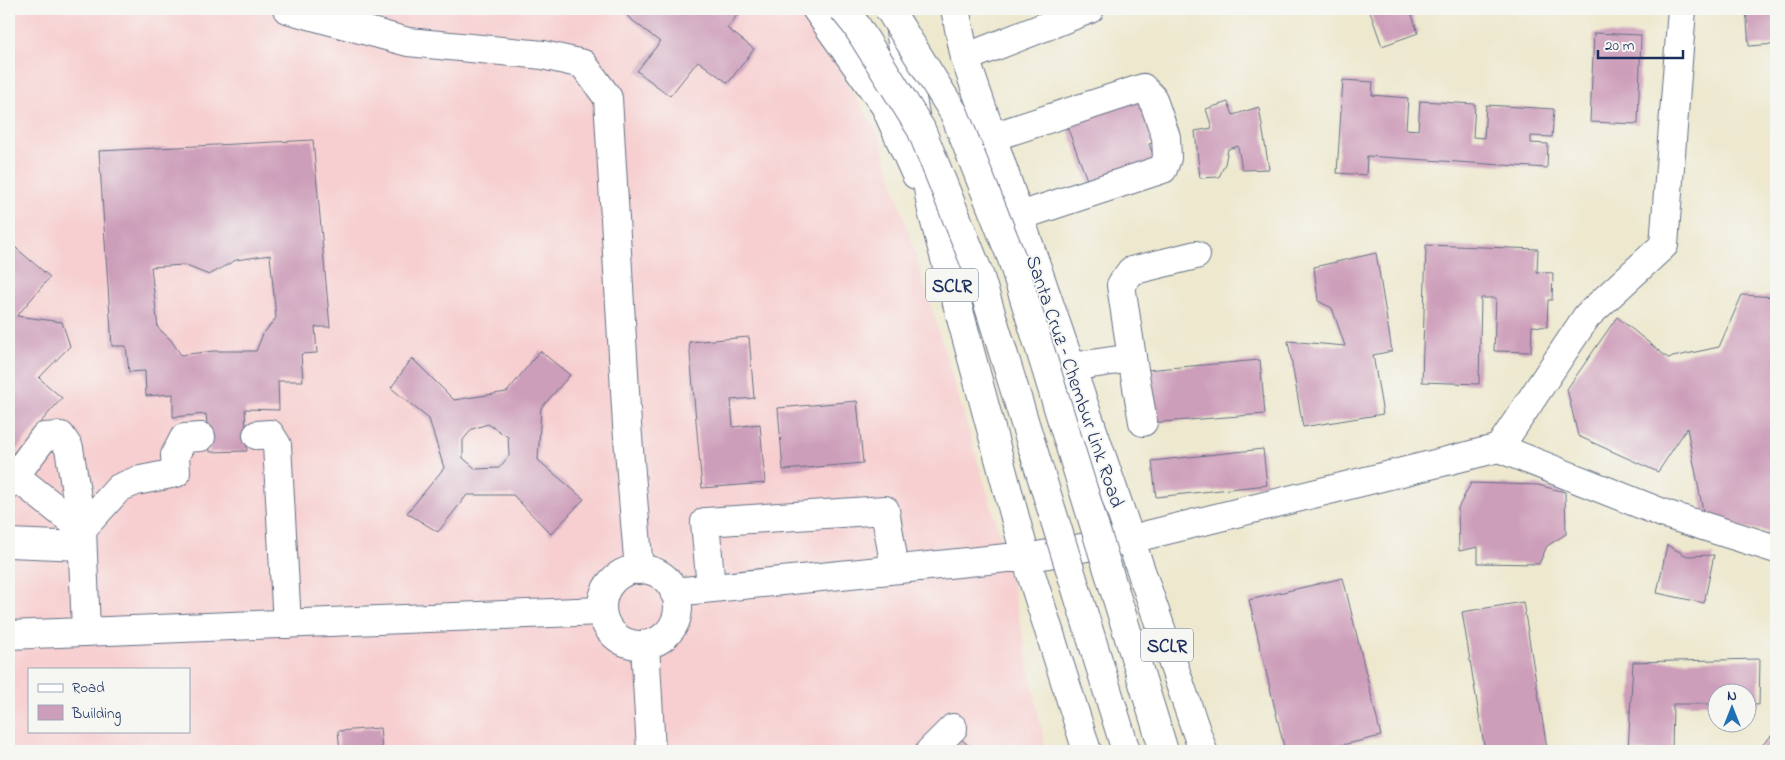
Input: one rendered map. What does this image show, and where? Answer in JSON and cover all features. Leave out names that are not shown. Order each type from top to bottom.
[{"type":"main road","points":[[287,9],[408,42],[543,55],[583,64],[608,98],[639,570]]},
{"type":"main road","points":[[816,9],[884,106],[932,211]]},
{"type":"main road","points":[[843,9],[856,25],[921,130],[978,270],[1126,751]]},
{"type":"main road","points":[[889,9],[954,113],[1012,259],[1164,751]]},
{"type":"main road","name":"SCLR","points":[[894,9],[902,38],[932,211],[1026,558],[1087,751]]},
{"type":"main road","name":"Santa Cruz – Chembur Link Road","points":[[955,9],[965,58],[1203,751]]},
{"type":"main road","points":[[965,58],[1090,9]]},
{"type":"main road","points":[[1499,448],[1587,316],[1664,245],[1682,9]]},
{"type":"main road","points":[[992,136],[1143,88],[1152,97],[1166,136],[1167,158],[1163,169],[1020,216]]},
{"type":"main road","points":[[1143,422],[1121,285],[1131,270],[1196,256]]},
{"type":"main road","points":[[1071,367],[1132,358]]},
{"type":"main road","points":[[257,435],[270,434],[278,445],[287,624]]},
{"type":"main road","points":[[82,537],[12,480],[44,437],[61,436],[69,448],[82,537],[86,632]]},
{"type":"main road","points":[[9,543],[82,537],[119,488],[136,481],[176,473],[175,455],[184,438],[201,438]]},
{"type":"main road","points":[[674,592],[1007,558],[1026,558],[1131,539],[1499,448],[1665,514],[1776,549]]},
{"type":"main road","points":[[711,588],[705,522],[885,510],[895,569]]},
{"type":"main road","points":[[639,570],[652,571],[663,577],[672,586],[677,598],[678,611],[675,624],[667,634],[656,642],[645,645],[622,641],[609,628],[602,611],[603,599],[607,588],[615,578],[626,572],[639,570]]},
{"type":"main road","points":[[9,635],[602,611]]},
{"type":"main road","points":[[645,645],[650,751]]},
{"type":"main road","points":[[930,751],[953,728]]},
{"type":"shaded area","points":[[9,9],[799,9],[805,14],[879,135],[1007,558],[1046,751],[9,751]]},
{"type":"building","points":[[9,9],[17,9],[9,19]]},
{"type":"building","points":[[632,9],[742,9],[727,28],[754,49],[728,83],[698,61],[670,96],[637,71],[660,42],[627,16]]},
{"type":"building","points":[[1369,9],[1410,9],[1418,33],[1382,46]]},
{"type":"building","points":[[1746,9],[1776,9],[1776,44],[1749,46]]},
{"type":"building","points":[[1594,33],[1641,35],[1638,124],[1590,122]]},
{"type":"building","points":[[1343,80],[1373,82],[1372,95],[1408,98],[1406,129],[1418,130],[1420,101],[1475,104],[1473,137],[1484,138],[1486,105],[1554,109],[1552,137],[1531,136],[1531,143],[1548,144],[1547,168],[1367,156],[1366,175],[1337,173]]},
{"type":"building","points":[[1144,95],[1160,141],[1149,144],[1157,165],[1090,188],[1068,129],[1076,115]]},
{"type":"building","points":[[1228,102],[1233,115],[1259,107],[1269,169],[1242,170],[1238,146],[1228,149],[1225,164],[1219,177],[1200,178],[1195,131],[1212,128],[1206,109]]},
{"type":"building","points":[[313,140],[330,327],[315,327],[317,353],[301,354],[303,381],[278,381],[279,410],[245,409],[247,451],[210,452],[206,414],[173,417],[173,394],[146,396],[145,371],[129,372],[126,346],[112,346],[99,151]],"holes":[[[270,255],[276,318],[263,334],[256,351],[213,351],[181,355],[171,340],[158,328],[151,267],[184,265],[209,275],[236,260]]]},
{"type":"building","points":[[9,242],[50,277],[17,316],[62,322],[70,346],[39,378],[62,398],[9,458],[9,376],[11,374],[9,363]]},
{"type":"building","points":[[1426,245],[1538,249],[1537,272],[1553,273],[1552,300],[1548,300],[1547,327],[1532,326],[1531,352],[1494,351],[1496,298],[1481,298],[1479,384],[1422,382]]},
{"type":"building","points":[[1376,253],[1392,351],[1373,355],[1383,414],[1303,427],[1288,341],[1345,346],[1332,308],[1318,301],[1314,267]]},
{"type":"building","points":[[1742,295],[1776,297],[1776,533],[1705,521],[1687,428],[1658,472],[1578,436],[1567,389],[1617,317],[1668,358],[1719,347]]},
{"type":"building","points":[[749,337],[754,398],[731,400],[733,427],[760,424],[765,483],[702,488],[689,342]]},
{"type":"building","points":[[540,351],[570,375],[541,408],[538,460],[584,499],[551,534],[513,495],[467,495],[438,532],[407,513],[444,468],[429,419],[391,388],[412,358],[454,400],[507,392]],"holes":[[[488,424],[508,437],[509,456],[499,468],[476,469],[463,458],[463,440],[472,429]]]},
{"type":"building","points":[[1260,360],[1265,414],[1150,423],[1146,370]]},
{"type":"building","points":[[857,401],[863,463],[783,470],[778,408]]},
{"type":"building","points":[[1263,449],[1267,485],[1156,497],[1152,461]]},
{"type":"building","points":[[1471,483],[1538,485],[1565,492],[1566,534],[1547,546],[1539,564],[1478,563],[1478,547],[1459,551],[1458,508]]},
{"type":"building","points":[[1667,545],[1687,556],[1714,555],[1704,603],[1657,593]]},
{"type":"building","points":[[1343,578],[1381,736],[1316,751],[1285,751],[1249,600]]},
{"type":"building","points":[[1523,602],[1547,748],[1529,751],[1485,751],[1462,612]]},
{"type":"building","points":[[1760,659],[1759,705],[1758,682],[1708,682],[1708,704],[1673,704],[1672,751],[1628,751],[1633,662]]},
{"type":"building","points":[[380,728],[382,751],[340,751],[338,731]]},
{"type":"building","points":[[1776,731],[1776,751],[1756,751]]},
{"type":"building","points":[[953,732],[975,751],[936,751]]}]
